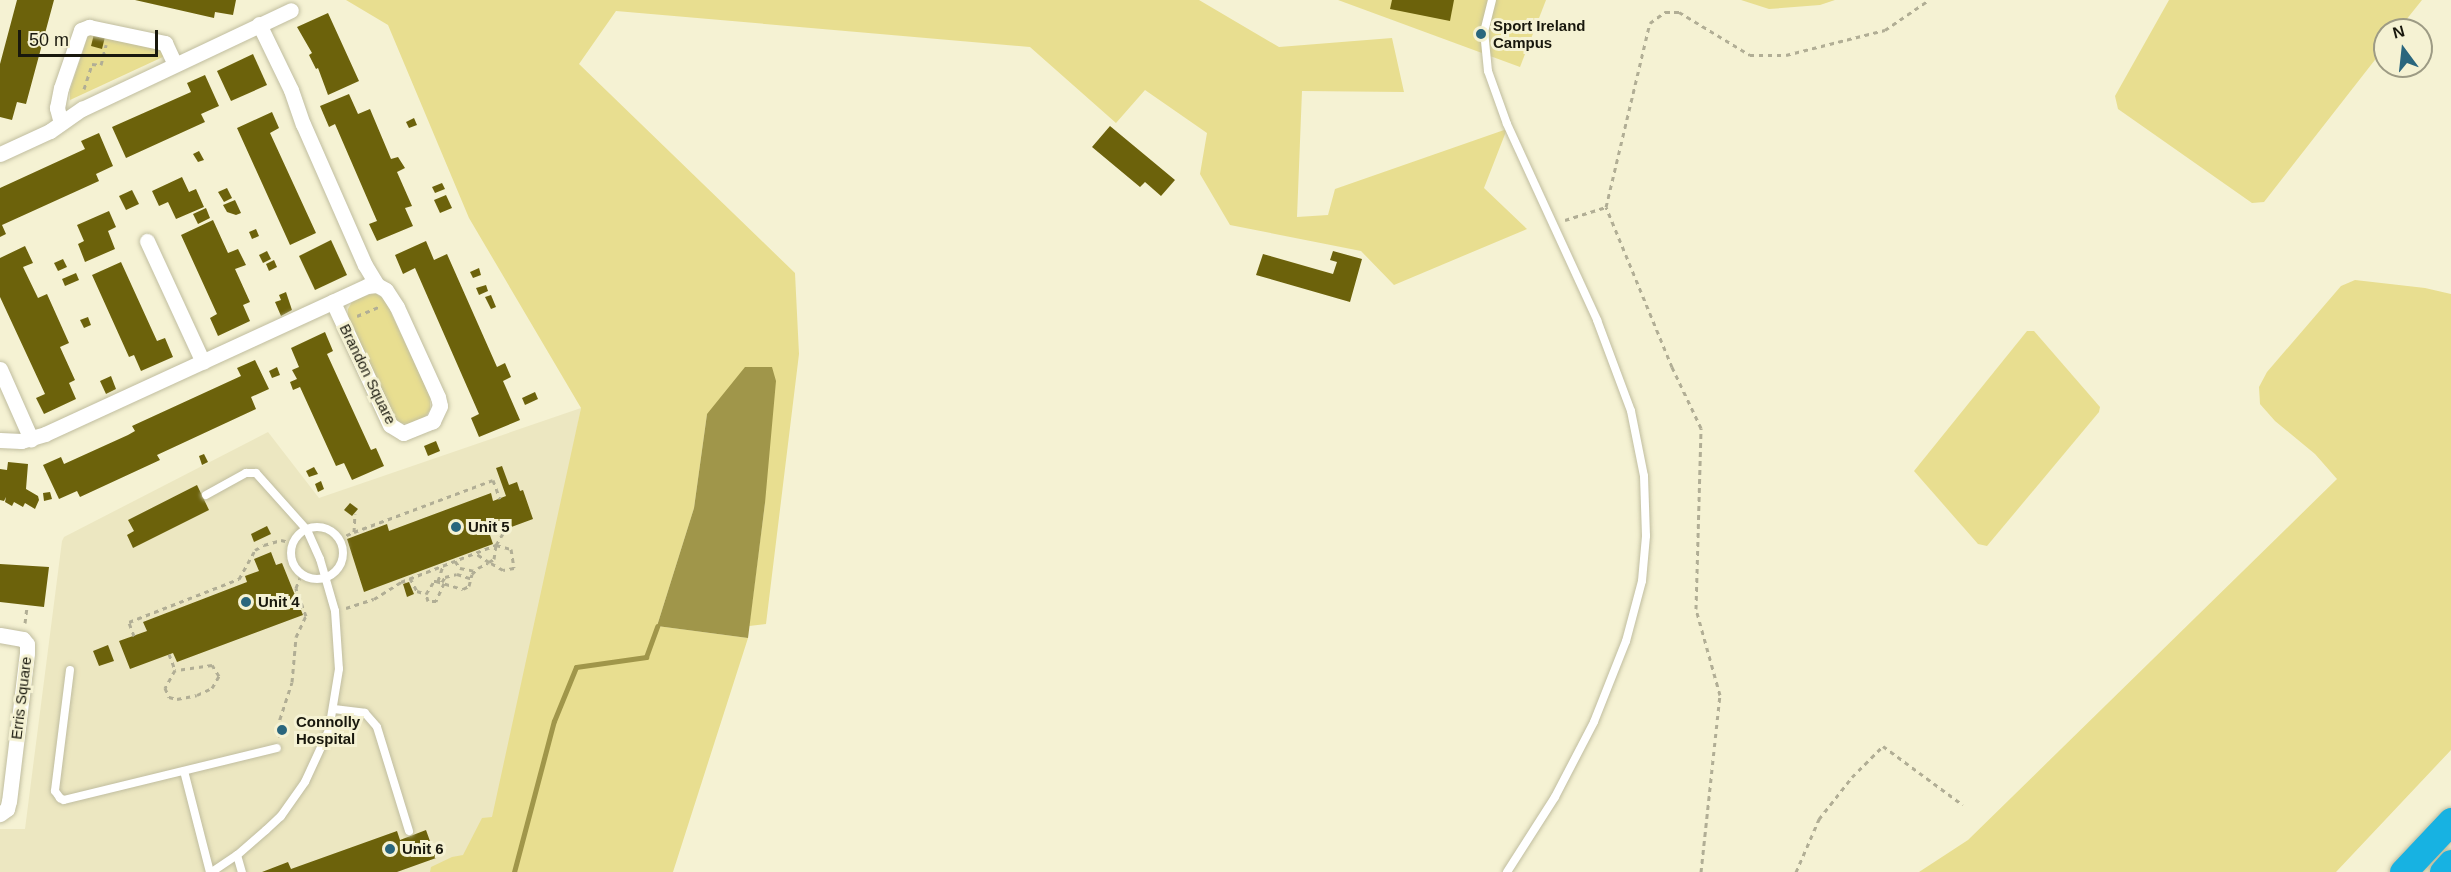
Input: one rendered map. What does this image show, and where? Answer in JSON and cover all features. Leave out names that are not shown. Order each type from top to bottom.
[{"type":"highway","points":[[2403,872],[2451,821]]},
{"type":"highway","points":[[2444,872],[2451,864]]},
{"type":"street","points":[[0,154],[35,138],[82,109],[291,10]]},
{"type":"street","name":"Brandon Square","points":[[259,24],[291,90],[303,124],[365,265],[377,285],[393,300],[438,397],[440,406],[433,421],[409,432],[396,432],[390,426],[333,302]]},
{"type":"street","points":[[61,123],[57,108],[61,88],[81,30],[89,27],[165,43],[175,64]]},
{"type":"street","points":[[147,241],[203,362]]},
{"type":"street","points":[[0,440],[31,439],[367,286],[377,285]]},
{"type":"street","points":[[0,369],[31,439]]},
{"type":"street","name":"Erris Square","points":[[0,635],[23,639],[27,644],[9,801],[7,809],[0,814]]},
{"type":"lane","points":[[1492,0],[1484,31],[1488,71],[1508,124],[1597,320],[1631,411],[1644,476],[1646,536],[1642,581],[1626,641],[1594,722],[1555,797],[1507,872]]},
{"type":"lane","points":[[184,771],[211,872],[237,855],[266,830],[294,799],[324,747],[334,709],[339,669],[335,611],[326,578],[307,530],[256,473],[246,473],[206,495]]},
{"type":"lane","points":[[323,528],[338,539],[343,552],[339,568],[326,578],[317,579],[301,574],[292,559],[294,543],[307,530],[323,528]]},
{"type":"lane","points":[[70,670],[55,791],[64,800],[276,748]]},
{"type":"lane","points":[[334,709],[365,713],[377,727],[409,831]]},
{"type":"lane","points":[[237,855],[243,872]]},
{"type":"path","points":[[1701,872],[1718,734],[1720,695],[1696,609],[1701,428],[1672,367],[1606,207],[1650,23],[1665,12],[1679,12],[1750,55],[1786,55],[1885,30],[1929,0]]},
{"type":"path","points":[[83,91],[92,63],[100,65],[107,39]]},
{"type":"path","points":[[1554,223],[1606,207]]},
{"type":"path","points":[[343,323],[393,300]]},
{"type":"path","points":[[338,539],[493,480],[500,498]]},
{"type":"path","points":[[354,532],[356,514]]},
{"type":"path","points":[[443,566],[441,582],[436,601],[428,602],[426,594],[432,583],[441,582],[463,589],[469,586],[475,571],[494,559],[496,545],[504,530]]},
{"type":"path","points":[[134,636],[129,622],[239,579],[255,550],[281,540],[294,543]]},
{"type":"path","points":[[335,611],[360,605],[410,578],[443,566],[475,553],[496,545],[511,549],[514,568],[503,570],[475,553]]},
{"type":"path","points":[[455,561],[460,568],[475,571]]},
{"type":"path","points":[[276,748],[274,745],[281,743],[277,728],[291,690],[296,637],[306,616],[296,588],[301,574]]},
{"type":"path","points":[[441,582],[446,577],[458,574],[472,579]]},
{"type":"path","points":[[410,578],[417,591],[426,594]]},
{"type":"path","points":[[169,654],[175,670],[165,688],[166,695],[177,699],[197,695],[212,688],[219,676],[212,665],[175,670]]},
{"type":"path","points":[[1796,872],[1819,819],[1852,777],[1883,746],[1963,805]]},
{"type":"shaded area","points":[[346,0],[1199,0],[1279,47],[1392,38],[1404,92],[1302,91],[1297,217],[1328,215],[1335,189],[1507,129],[1484,188],[1527,229],[1394,285],[1361,251],[1230,225],[1200,174],[1207,133],[1145,90],[1116,123],[1030,47],[616,11],[579,64],[795,273],[799,354],[766,624],[749,626],[765,503],[707,414],[694,508],[657,626],[748,638],[673,872],[430,872],[431,867],[452,857],[463,855],[482,818],[492,817],[581,408],[469,218],[388,25]]},
{"type":"shaded area","name":"Sport Ireland Campus","points":[[1338,0],[1546,0],[1520,67]]},
{"type":"shaded area","points":[[1741,0],[1835,0],[1820,5],[1769,9]]},
{"type":"shaded area","points":[[2169,0],[2422,0],[2408,18],[2373,18],[2373,62],[2264,202],[2252,203],[2118,109],[2115,96]]},
{"type":"shaded area","points":[[89,33],[157,45],[165,56],[70,100],[70,90]]},
{"type":"shaded area","points":[[2355,280],[2425,288],[2451,294],[2451,750],[2336,872],[1919,872],[1968,840],[2337,479],[2315,454],[2275,421],[2260,404],[2259,387],[2267,372],[2341,286]]},
{"type":"shaded area","points":[[375,293],[385,300],[430,396],[430,410],[425,417],[411,424],[399,423],[393,418],[348,318],[348,309],[353,300]]},
{"type":"shaded area","points":[[2027,331],[2034,331],[2100,407],[2099,412],[1987,546],[1978,544],[1914,471]]},
{"type":"shaded area","points":[[745,367],[772,367],[776,381],[765,503],[748,638],[657,626],[694,508],[707,414]]},
{"type":"shaded area","name":"Connolly Hospital","points":[[581,408],[488,872],[0,872],[0,829],[25,829],[64,537],[268,432],[319,498]]},
{"type":"building","points":[[17,0],[54,0],[26,104],[17,102],[12,120],[0,117],[0,64]]},
{"type":"building","points":[[135,0],[236,0],[233,15],[215,12],[214,18]]},
{"type":"building","points":[[1392,0],[1454,0],[1450,21],[1390,9]]},
{"type":"building","points":[[328,13],[359,81],[328,95],[318,68],[316,69],[309,55],[312,53],[297,27]]},
{"type":"building","points":[[94,34],[105,37],[102,49],[91,46]]},
{"type":"building","points":[[253,54],[267,85],[231,101],[217,71]]},
{"type":"building","points":[[205,75],[219,106],[201,114],[205,122],[126,158],[112,127],[191,92],[187,83]]},
{"type":"building","points":[[349,94],[358,114],[370,109],[391,159],[398,157],[405,168],[397,172],[412,206],[405,208],[413,226],[377,241],[369,224],[377,221],[335,124],[329,127],[320,106]]},
{"type":"building","points":[[272,112],[279,128],[270,133],[316,233],[290,245],[237,128]]},
{"type":"building","points":[[414,118],[417,125],[409,128],[406,122]]},
{"type":"building","points":[[1110,126],[1175,180],[1161,196],[1145,182],[1140,187],[1092,147]]},
{"type":"building","points":[[99,133],[113,166],[96,174],[99,181],[2,225],[6,234],[0,237],[0,188],[85,149],[81,141]]},
{"type":"building","points":[[199,151],[204,160],[198,162],[193,154]]},
{"type":"building","points":[[182,177],[189,192],[196,189],[204,207],[176,219],[168,202],[159,206],[152,191]]},
{"type":"building","points":[[442,183],[445,189],[435,193],[432,187]]},
{"type":"building","points":[[227,188],[232,198],[224,202],[218,192]]},
{"type":"building","points":[[132,190],[139,204],[126,210],[119,196]]},
{"type":"building","points":[[446,195],[452,208],[440,213],[434,200]]},
{"type":"building","points":[[235,200],[241,213],[236,215],[227,212],[223,205]]},
{"type":"building","points":[[206,208],[210,218],[198,224],[193,214]]},
{"type":"building","points":[[109,211],[116,227],[108,231],[115,249],[85,262],[78,244],[84,241],[77,225]]},
{"type":"building","points":[[213,220],[228,253],[238,249],[246,265],[235,269],[250,302],[243,305],[250,321],[218,336],[210,318],[217,314],[181,235]]},
{"type":"building","points":[[256,229],[259,236],[252,239],[249,232]]},
{"type":"building","points":[[331,240],[347,275],[315,290],[299,256]]},
{"type":"building","points":[[426,241],[434,260],[447,254],[497,367],[505,363],[511,377],[503,381],[520,420],[479,437],[471,418],[479,414],[415,268],[403,274],[395,255]]},
{"type":"building","points":[[25,246],[33,263],[23,267],[38,298],[47,294],[69,343],[60,347],[75,380],[69,383],[76,399],[44,414],[36,398],[45,394],[0,297],[0,258]]},
{"type":"building","points":[[267,251],[271,259],[263,263],[259,255]]},
{"type":"building","points":[[1333,251],[1362,259],[1350,302],[1256,275],[1263,254],[1333,274],[1337,262],[1330,260]]},
{"type":"building","points":[[63,259],[67,267],[58,271],[54,263]]},
{"type":"building","points":[[274,260],[277,267],[269,271],[266,264]]},
{"type":"building","points":[[121,262],[157,341],[165,338],[173,357],[141,371],[134,355],[129,357],[92,275]]},
{"type":"building","points":[[479,268],[481,275],[473,278],[470,272]]},
{"type":"building","points":[[76,273],[79,280],[65,286],[62,279]]},
{"type":"building","points":[[486,285],[488,291],[479,295],[476,288]]},
{"type":"building","points":[[286,292],[292,310],[281,316],[275,302],[281,300],[279,295]]},
{"type":"building","points":[[491,295],[496,307],[491,309],[485,297]]},
{"type":"building","points":[[88,317],[91,325],[84,328],[80,320]]},
{"type":"building","points":[[325,332],[333,351],[327,354],[371,450],[376,448],[384,466],[352,480],[344,463],[336,466],[300,387],[293,390],[290,382],[297,379],[292,370],[299,367],[291,348]]},
{"type":"building","points":[[255,360],[269,389],[251,397],[256,409],[157,455],[160,460],[80,497],[77,491],[59,499],[43,465],[61,457],[64,464],[128,435],[135,431],[132,426],[241,376],[237,368]]},
{"type":"building","points":[[277,367],[280,375],[272,378],[269,371]]},
{"type":"building","points":[[111,376],[116,389],[106,394],[100,381]]},
{"type":"building","points":[[535,392],[538,399],[525,405],[522,398]]},
{"type":"building","points":[[436,441],[440,451],[428,456],[424,446]]},
{"type":"building","points":[[204,454],[208,462],[202,465],[199,456]]},
{"type":"building","points":[[8,462],[28,464],[26,489],[38,496],[39,500],[35,509],[25,503],[23,507],[14,502],[12,506],[5,502],[6,497],[4,501],[0,500],[0,469],[7,470]]},
{"type":"building","name":"Unit 5","points":[[502,466],[509,485],[517,482],[520,491],[523,490],[533,519],[490,535],[493,544],[364,592],[347,539],[387,524],[389,531],[491,493],[493,501],[506,496],[496,468]]},
{"type":"building","points":[[314,467],[318,474],[309,477],[306,471]]},
{"type":"building","points":[[321,481],[324,489],[318,492],[315,484]]},
{"type":"building","points":[[197,485],[209,510],[133,548],[127,535],[134,531],[128,520]]},
{"type":"building","points":[[50,492],[52,499],[44,501],[43,493]]},
{"type":"building","points":[[350,503],[358,509],[352,516],[344,510]]},
{"type":"building","points":[[267,526],[271,534],[254,542],[251,534]]},
{"type":"building","name":"Unit 4","points":[[271,552],[276,565],[282,563],[303,615],[177,662],[173,653],[130,669],[119,641],[147,631],[143,622],[247,582],[245,576],[259,571],[254,559]]},
{"type":"building","points":[[0,564],[49,567],[44,607],[0,602]]},
{"type":"building","points":[[409,582],[414,594],[407,597],[403,584]]},
{"type":"building","points":[[108,645],[114,661],[99,666],[93,651]]},
{"type":"building","name":"Unit 6","points":[[426,830],[436,858],[397,872],[262,872],[288,862],[291,869],[397,831],[400,840]]},
{"type":"waterway","points":[[514,872],[554,721],[576,667],[646,657],[657,626]]},
{"type":"place","name":"Sport Ireland Campus","points":[[1481,34]]},
{"type":"place","name":"Unit 5","points":[[456,527]]},
{"type":"place","name":"Unit 4","points":[[246,602]]},
{"type":"place","name":"Connolly Hospital","points":[[282,730]]},
{"type":"place","name":"Unit 6","points":[[390,849]]}]
